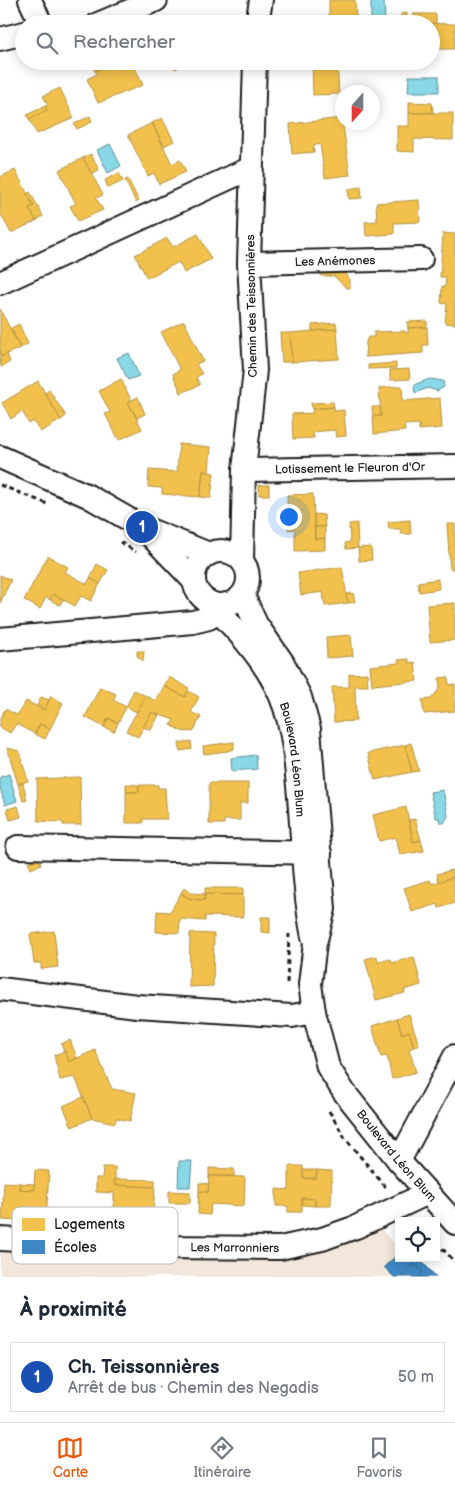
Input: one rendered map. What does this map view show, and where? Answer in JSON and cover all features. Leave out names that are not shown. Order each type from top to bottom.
[{"type":"street","points":[[30,0],[37,15]]},
{"type":"street","points":[[120,15],[156,0]]},
{"type":"street","points":[[258,15],[261,0]]},
{"type":"street","points":[[0,39],[15,36]]},
{"type":"street","name":"Chemin des Teissonnières","points":[[225,555],[242,519],[244,470],[255,370],[249,264],[255,70]]},
{"type":"street","points":[[0,283],[251,168]]},
{"type":"street","name":"Les Anémones","points":[[249,264],[421,259]]},
{"type":"street","points":[[0,457],[88,496],[142,527],[225,555],[248,578],[209,618],[193,622],[0,639]]},
{"type":"street","name":"Lotissement le Fleuron d'Or","points":[[244,470],[455,466]]},
{"type":"street","points":[[142,527],[194,581],[201,596],[223,603]]},
{"type":"street","points":[[194,581],[197,566],[225,555]]},
{"type":"street","name":"Boulevard Léon Blum","points":[[223,603],[276,686],[291,732],[296,770],[324,909],[315,943],[310,984],[314,1012],[328,1067],[344,1092],[399,1161],[455,1223]]},
{"type":"street","points":[[18,847],[312,852]]},
{"type":"street","points":[[0,990],[137,1006],[292,1016],[314,1012]]},
{"type":"street","points":[[399,1161],[455,1056]]},
{"type":"street","name":"Les Marronniers","points":[[178,1246],[280,1248],[322,1239],[356,1227],[428,1193]]},
{"type":"path","points":[[0,485],[53,506]]},
{"type":"path","points":[[114,538],[138,554]]},
{"type":"path","points":[[440,1246],[455,1262]]},
{"type":"shaded area","points":[[376,1223],[395,1245],[395,1262],[423,1262],[436,1277],[0,1277],[0,1244],[12,1244],[12,1264],[178,1264],[178,1251],[278,1255]]},
{"type":"water","points":[[371,0],[384,0],[385,15],[371,15]]},
{"type":"water","points":[[409,76],[439,76],[439,92],[408,92]]},
{"type":"water","points":[[110,144],[121,166],[108,173],[97,150]]},
{"type":"water","points":[[129,353],[139,376],[128,380],[117,358]]},
{"type":"water","points":[[430,379],[443,381],[444,387],[437,391],[428,388],[415,393],[414,388],[416,384]]},
{"type":"water","points":[[256,755],[257,769],[232,771],[231,758]]},
{"type":"water","points":[[9,774],[17,801],[5,805],[0,788],[0,777]]},
{"type":"water","points":[[443,790],[448,816],[444,823],[440,823],[439,818],[436,818],[430,792]]},
{"type":"water","points":[[179,1161],[192,1161],[190,1187],[178,1187]]},
{"type":"building: Logements","points":[[329,0],[355,0],[356,15],[329,15]]},
{"type":"building: Logements","points":[[413,14],[436,14],[436,15]]},
{"type":"building: Logements","points":[[440,24],[455,24],[455,49],[440,49]]},
{"type":"building: Logements","points":[[136,70],[143,85],[98,103],[87,79],[97,74],[95,71]]},
{"type":"building: Logements","points":[[312,70],[338,70],[338,85],[335,85],[335,94],[313,95]]},
{"type":"building: Logements","points":[[60,88],[74,118],[37,134],[29,119],[47,110],[45,106],[48,105],[43,96]]},
{"type":"building: Logements","points":[[409,102],[432,103],[433,113],[409,113]]},
{"type":"building: Logements","points":[[45,106],[47,110],[29,119],[27,115]]},
{"type":"building: Logements","points":[[409,113],[453,113],[453,140],[414,139],[414,152],[397,151],[397,126],[409,126]]},
{"type":"building: Logements","points":[[90,116],[92,122],[77,129],[74,124]]},
{"type":"building: Logements","points":[[162,118],[174,141],[164,146],[152,123]]},
{"type":"building: Logements","points":[[335,119],[335,130],[344,130],[350,175],[325,178],[320,144],[313,146],[314,152],[292,154],[290,124]]},
{"type":"building: Logements","points":[[152,123],[172,164],[180,160],[186,172],[159,184],[154,173],[148,176],[128,135]]},
{"type":"building: Logements","points":[[91,154],[99,170],[91,174],[83,158]]},
{"type":"building: Logements","points":[[83,158],[103,195],[96,198],[103,210],[78,221],[70,206],[76,204],[59,170]]},
{"type":"building: Logements","points":[[15,170],[34,206],[29,208],[36,221],[11,233],[0,213],[0,177]]},
{"type":"building: Logements","points":[[119,173],[123,181],[108,188],[105,180]]},
{"type":"building: Logements","points":[[128,179],[139,201],[136,203],[125,180]]},
{"type":"building: Logements","points":[[361,187],[362,198],[349,199],[348,189]]},
{"type":"building: Logements","points":[[30,192],[43,216],[36,221],[29,208],[34,206],[27,194]]},
{"type":"building: Logements","points":[[419,200],[420,222],[394,223],[394,234],[366,236],[365,222],[377,221],[376,203]]},
{"type":"building: Logements","points":[[443,233],[455,234],[455,324],[445,323],[447,304],[441,303],[442,286],[445,287],[446,277],[440,277]]},
{"type":"building: Logements","points":[[198,234],[211,259],[184,273],[179,262],[147,278],[135,255],[167,238],[173,247]]},
{"type":"building: Logements","points":[[342,268],[350,280],[350,288],[346,288],[334,276],[321,276],[321,269]]},
{"type":"building: Logements","points":[[0,309],[20,348],[0,357]]},
{"type":"building: Logements","points":[[184,321],[203,361],[196,364],[202,374],[196,377],[200,385],[181,393],[173,374],[180,370],[161,332]]},
{"type":"building: Logements","points":[[427,321],[427,327],[408,328],[407,322]]},
{"type":"building: Logements","points":[[336,323],[337,329],[312,331],[312,325]]},
{"type":"building: Logements","points":[[19,324],[28,344],[20,348],[11,328]]},
{"type":"building: Logements","points":[[427,327],[428,345],[423,345],[423,353],[365,357],[366,342],[368,337],[374,337],[374,332],[405,331],[405,333],[408,333],[408,328]]},
{"type":"building: Logements","points":[[337,329],[339,359],[292,362],[290,333]]},
{"type":"building: Logements","points":[[280,333],[290,333],[292,362],[282,362]]},
{"type":"building: Logements","points":[[7,354],[10,362],[1,367],[0,357]]},
{"type":"building: Logements","points":[[396,363],[396,368],[368,369],[368,365]]},
{"type":"building: Logements","points":[[409,369],[410,379],[390,380],[390,370]]},
{"type":"building: Logements","points":[[121,379],[131,400],[128,402],[142,429],[119,440],[105,414],[110,412],[99,391]]},
{"type":"building: Logements","points":[[38,381],[61,420],[40,432],[33,421],[29,424],[22,411],[11,419],[2,403]]},
{"type":"building: Logements","points":[[402,386],[403,401],[440,398],[442,428],[419,430],[419,424],[404,425],[405,431],[374,434],[373,416],[381,416],[379,388]]},
{"type":"building: Logements","points":[[49,390],[66,416],[61,420],[45,393]]},
{"type":"building: Logements","points":[[138,397],[145,414],[137,418],[128,402]]},
{"type":"building: Logements","points":[[333,402],[334,407],[312,409],[311,403]]},
{"type":"building: Logements","points":[[334,407],[334,411],[344,410],[346,436],[336,437],[335,430],[313,432],[314,438],[293,439],[292,414],[313,413],[312,409]]},
{"type":"building: Logements","points":[[372,407],[380,407],[381,416],[373,416]]},
{"type":"building: Logements","points":[[179,444],[211,447],[209,472],[203,471],[200,497],[162,494],[162,488],[148,487],[149,470],[177,472]]},
{"type":"building: Logements","points":[[203,471],[214,473],[211,498],[200,497]]},
{"type":"building: Logements","points":[[259,485],[269,485],[269,495],[259,495]]},
{"type":"building: Logements","points":[[313,494],[315,539],[325,538],[325,550],[295,551],[295,529],[288,530],[287,495]]},
{"type":"building: Logements","points":[[314,514],[324,515],[325,527],[315,527]]},
{"type":"building: Logements","points":[[410,520],[411,534],[401,534],[401,529],[389,529],[388,522]]},
{"type":"building: Logements","points":[[357,523],[358,548],[346,549],[345,543],[350,542],[349,524]]},
{"type":"building: Logements","points":[[447,524],[455,524],[455,569],[450,569]]},
{"type":"building: Logements","points":[[315,527],[325,527],[325,538],[315,539]]},
{"type":"building: Logements","points":[[371,547],[372,560],[359,561],[358,548]]},
{"type":"building: Logements","points":[[48,556],[68,567],[65,572],[87,584],[90,578],[100,584],[91,601],[81,596],[75,606],[53,594],[50,600],[46,597],[40,609],[24,600]]},
{"type":"building: Logements","points":[[97,564],[108,570],[100,584],[90,578]]},
{"type":"building: Logements","points":[[342,567],[348,603],[325,606],[323,592],[301,595],[298,573]]},
{"type":"building: Logements","points":[[0,575],[11,580],[0,603]]},
{"type":"building: Logements","points":[[438,579],[439,589],[419,592],[418,582]]},
{"type":"building: Logements","points":[[353,593],[355,602],[348,603],[346,594]]},
{"type":"building: Logements","points":[[53,594],[63,599],[60,605],[50,600]]},
{"type":"building: Logements","points":[[455,603],[455,640],[430,642],[427,605]]},
{"type":"building: Logements","points":[[351,635],[353,656],[327,658],[326,637]]},
{"type":"building: Logements","points":[[137,651],[144,651],[143,661],[137,656]]},
{"type":"building: Logements","points":[[409,659],[409,663],[415,662],[417,681],[372,685],[370,666],[399,663],[398,660]]},
{"type":"building: Logements","points":[[367,673],[368,686],[355,686],[356,721],[334,722],[332,687],[349,687],[349,674]]},
{"type":"building: Logements","points":[[169,677],[189,688],[185,697],[164,686]]},
{"type":"building: Logements","points":[[448,677],[449,685],[455,684],[455,711],[424,714],[422,700],[431,699],[440,688],[439,678]]},
{"type":"building: Logements","points":[[164,686],[185,697],[188,691],[199,697],[191,712],[201,717],[193,732],[181,731],[171,725],[174,720],[152,712],[138,737],[126,731],[146,696],[156,701]]},
{"type":"building: Logements","points":[[100,687],[116,694],[113,700],[126,707],[118,723],[108,718],[104,727],[85,717]]},
{"type":"building: Logements","points":[[134,690],[146,696],[137,712],[126,707]]},
{"type":"building: Logements","points":[[51,696],[63,703],[50,729],[40,724],[35,734],[16,724],[10,733],[0,727],[0,719],[5,709],[17,715],[26,701],[44,710]]},
{"type":"building: Logements","points":[[41,697],[49,700],[44,710],[37,706]]},
{"type":"building: Logements","points":[[152,712],[159,715],[151,730],[143,727]]},
{"type":"building: Logements","points":[[108,718],[118,723],[114,732],[104,727]]},
{"type":"building: Logements","points":[[40,724],[50,729],[45,739],[35,734]]},
{"type":"building: Logements","points":[[191,741],[192,749],[180,751],[179,743]]},
{"type":"building: Logements","points":[[234,742],[234,749],[204,754],[203,746]]},
{"type":"building: Logements","points":[[411,743],[419,771],[412,772],[405,745]]},
{"type":"building: Logements","points":[[405,745],[412,772],[375,780],[368,753]]},
{"type":"building: Logements","points":[[7,748],[19,751],[28,781],[18,784]]},
{"type":"building: Logements","points":[[80,777],[81,825],[63,825],[63,822],[38,821],[37,779]]},
{"type":"building: Logements","points":[[23,783],[27,800],[23,801],[18,784]]},
{"type":"building: Logements","points":[[209,783],[248,783],[248,803],[240,803],[240,820],[224,820],[224,824],[209,824]]},
{"type":"building: Logements","points":[[126,784],[139,785],[139,792],[126,792]]},
{"type":"building: Logements","points":[[139,785],[158,785],[158,788],[165,788],[167,819],[143,819],[143,823],[126,823],[126,792],[139,792]]},
{"type":"building: Logements","points":[[18,806],[21,817],[10,820],[7,809]]},
{"type":"building: Logements","points":[[406,807],[413,842],[421,840],[424,851],[400,855],[396,837],[379,841],[373,815]]},
{"type":"building: Logements","points":[[415,819],[421,840],[413,842],[409,820]]},
{"type":"building: Logements","points":[[39,859],[41,864],[31,869],[28,862]]},
{"type":"building: Logements","points":[[452,870],[454,877],[439,882],[437,874]]},
{"type":"building: Logements","points":[[454,877],[455,903],[439,908],[438,904],[412,912],[404,888],[430,880],[432,884]]},
{"type":"building: Logements","points":[[184,888],[191,893],[205,894],[205,900],[190,899],[181,893]]},
{"type":"building: Logements","points":[[205,888],[243,888],[243,895],[205,894]]},
{"type":"building: Logements","points":[[181,893],[190,899],[205,900],[205,894],[243,895],[243,917],[205,916],[205,921],[180,919],[179,933],[156,932],[157,911],[170,912]]},
{"type":"building: Logements","points":[[261,917],[270,917],[270,933],[261,932]]},
{"type":"building: Logements","points":[[54,931],[58,967],[41,969],[41,963],[34,963],[30,934]]},
{"type":"building: Logements","points":[[190,933],[214,934],[213,986],[189,987]]},
{"type":"building: Logements","points":[[377,956],[378,962],[391,959],[392,963],[414,957],[421,985],[404,990],[405,993],[376,1000],[365,959]]},
{"type":"building: Logements","points":[[409,1014],[419,1045],[414,1047],[409,1031],[402,1034],[397,1018]]},
{"type":"building: Logements","points":[[397,1018],[402,1034],[409,1031],[414,1047],[409,1049],[416,1072],[392,1079],[387,1056],[381,1057],[372,1026]]},
{"type":"building: Logements","points":[[70,1040],[77,1058],[69,1062],[61,1044]]},
{"type":"building: Logements","points":[[95,1050],[112,1089],[136,1093],[130,1121],[116,1118],[115,1123],[92,1118],[75,1077],[60,1080],[54,1055],[65,1051],[69,1062]]},
{"type":"building: Logements","points":[[83,1097],[92,1118],[72,1127],[63,1106]]},
{"type":"building: Logements","points":[[289,1166],[303,1166],[303,1178],[316,1178],[317,1170],[332,1171],[331,1206],[315,1206],[315,1199],[302,1198],[302,1212],[288,1212],[288,1206],[276,1206],[276,1189],[289,1190]]},
{"type":"building: Logements","points":[[103,1167],[115,1167],[115,1185],[155,1187],[154,1207],[114,1207],[114,1193],[96,1192],[96,1178],[102,1178]]},
{"type":"building: Logements","points":[[209,1168],[234,1169],[234,1176],[209,1176]]},
{"type":"building: Logements","points":[[35,1170],[49,1171],[47,1207],[12,1207],[12,1220],[2,1220],[4,1182],[20,1183],[19,1189],[34,1190]]},
{"type":"building: Logements","points":[[303,1170],[317,1170],[316,1178],[303,1178]]},
{"type":"building: Logements","points":[[209,1176],[245,1177],[244,1206],[211,1204],[210,1215],[198,1214],[199,1191],[208,1192]]},
{"type":"building: Logements","points":[[115,1179],[155,1180],[155,1187],[115,1185]]},
{"type":"building: Logements","points":[[20,1183],[34,1184],[34,1190],[19,1189]]},
{"type":"building: Logements","points":[[199,1183],[209,1184],[208,1192],[199,1191]]},
{"type":"building: Logements","points":[[169,1191],[190,1192],[190,1203],[169,1203]]},
{"type":"building: Logements","points":[[302,1198],[315,1199],[315,1206],[302,1205]]},
{"type":"building: Écoles","points":[[395,1257],[395,1262],[423,1262],[436,1277],[418,1277],[423,1272],[415,1264],[401,1277],[394,1277],[384,1267]]},
{"type":"building: Écoles","points":[[415,1264],[423,1272],[418,1277],[401,1277]]},
{"type":"place","name":"Ch. Teissonnières","points":[[142,527]]}]
